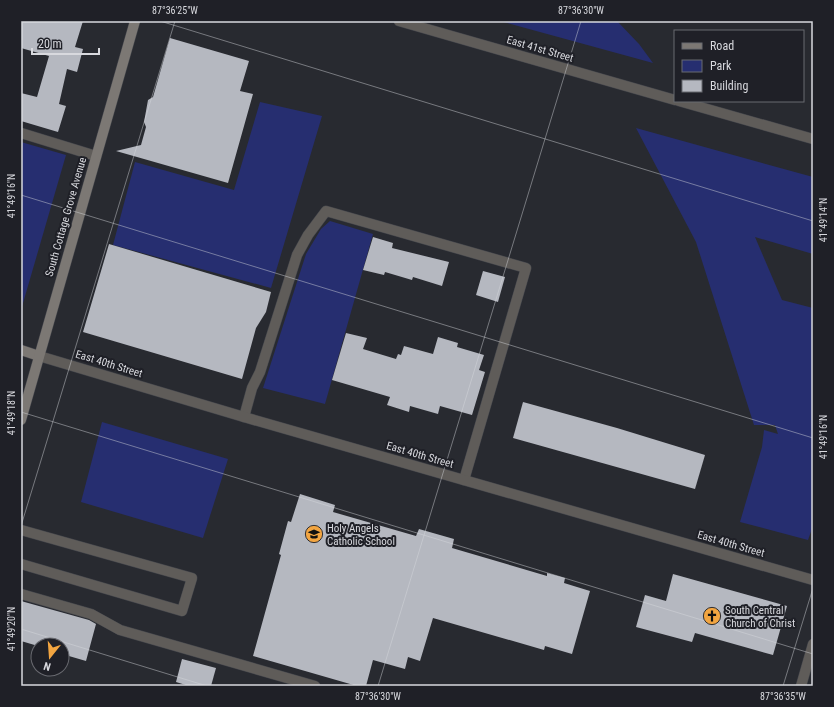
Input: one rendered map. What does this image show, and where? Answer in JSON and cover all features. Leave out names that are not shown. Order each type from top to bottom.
[{"type":"main road","name":"South Cottage Grove Avenue","points":[[21,420],[135,21]]},
{"type":"main road","name":"East 40th Street","points":[[21,350],[39,356]]},
{"type":"street","name":"East 41st Street","points":[[399,21],[674,100]]},
{"type":"street","points":[[683,102],[813,139]]},
{"type":"street","points":[[21,133],[96,156]]},
{"type":"street","points":[[244,417],[252,388],[260,372],[297,254],[308,235],[326,211],[418,237],[526,268],[464,480]]},
{"type":"street","name":"East 40th Street","points":[[39,356],[244,417],[813,580]]},
{"type":"street","points":[[21,530],[192,578],[182,611],[21,564]]},
{"type":"street","points":[[21,594],[91,614],[120,630],[314,686]]},
{"type":"street","points":[[801,686],[813,644]]},
{"type":"green space","points":[[500,21],[617,21],[639,44],[653,63]]},
{"type":"green space","points":[[260,102],[322,116],[271,288],[113,245],[135,162],[234,190]]},
{"type":"green space","points":[[636,128],[813,177],[813,254],[755,237],[782,300],[813,308],[813,526],[808,540],[740,522],[762,447],[764,430],[778,434],[775,425],[754,425],[696,242]]},
{"type":"green space","points":[[21,142],[66,155],[21,310]]},
{"type":"green space","points":[[330,221],[373,234],[325,404],[263,388],[306,254],[321,229]]},
{"type":"green space","points":[[102,422],[228,459],[203,538],[81,502]]},
{"type":"building","points":[[21,21],[83,21],[75,47],[83,49],[77,72],[67,69],[59,104],[66,106],[58,132],[21,121],[21,93],[37,97],[49,56],[21,48]]},
{"type":"building","points":[[170,38],[249,61],[240,91],[253,94],[228,183],[116,151],[141,145],[146,127],[144,122],[148,100],[153,97]]},
{"type":"building","points":[[373,237],[393,243],[392,248],[449,262],[442,286],[413,277],[412,280],[385,272],[384,275],[363,270]]},
{"type":"building","points":[[109,244],[271,292],[266,312],[256,328],[242,379],[83,332]]},
{"type":"building","points":[[483,271],[505,277],[498,302],[476,295]]},
{"type":"building","points":[[346,333],[367,338],[363,349],[396,359],[398,354],[401,355],[404,346],[433,354],[438,337],[458,343],[457,347],[484,355],[479,370],[485,372],[472,415],[440,406],[438,414],[410,406],[409,412],[387,405],[390,397],[332,380]]},
{"type":"building","points":[[523,402],[617,428],[705,455],[695,489],[513,438]]},
{"type":"building","name":"Holy Angels Catholic School","points":[[300,494],[335,505],[333,512],[416,536],[419,529],[454,539],[452,548],[547,576],[547,573],[565,578],[564,583],[590,591],[572,654],[545,646],[544,650],[433,618],[420,661],[408,657],[405,669],[373,660],[366,686],[357,686],[253,656],[281,555],[279,554],[288,521],[291,522]]},
{"type":"building","name":"South Central Church of Christ","points":[[673,574],[787,606],[773,655],[695,633],[692,642],[636,627],[645,595],[666,601]]},
{"type":"building","points":[[21,601],[89,620],[96,624],[86,661],[70,656],[70,637],[30,637],[30,644],[21,641]]},
{"type":"building","points":[[182,659],[216,668],[211,686],[189,686],[176,682]]},
{"type":"place","name":"Holy Angels Catholic School","points":[[314,534]]},
{"type":"place","name":"South Central Church of Christ","points":[[712,616]]}]
